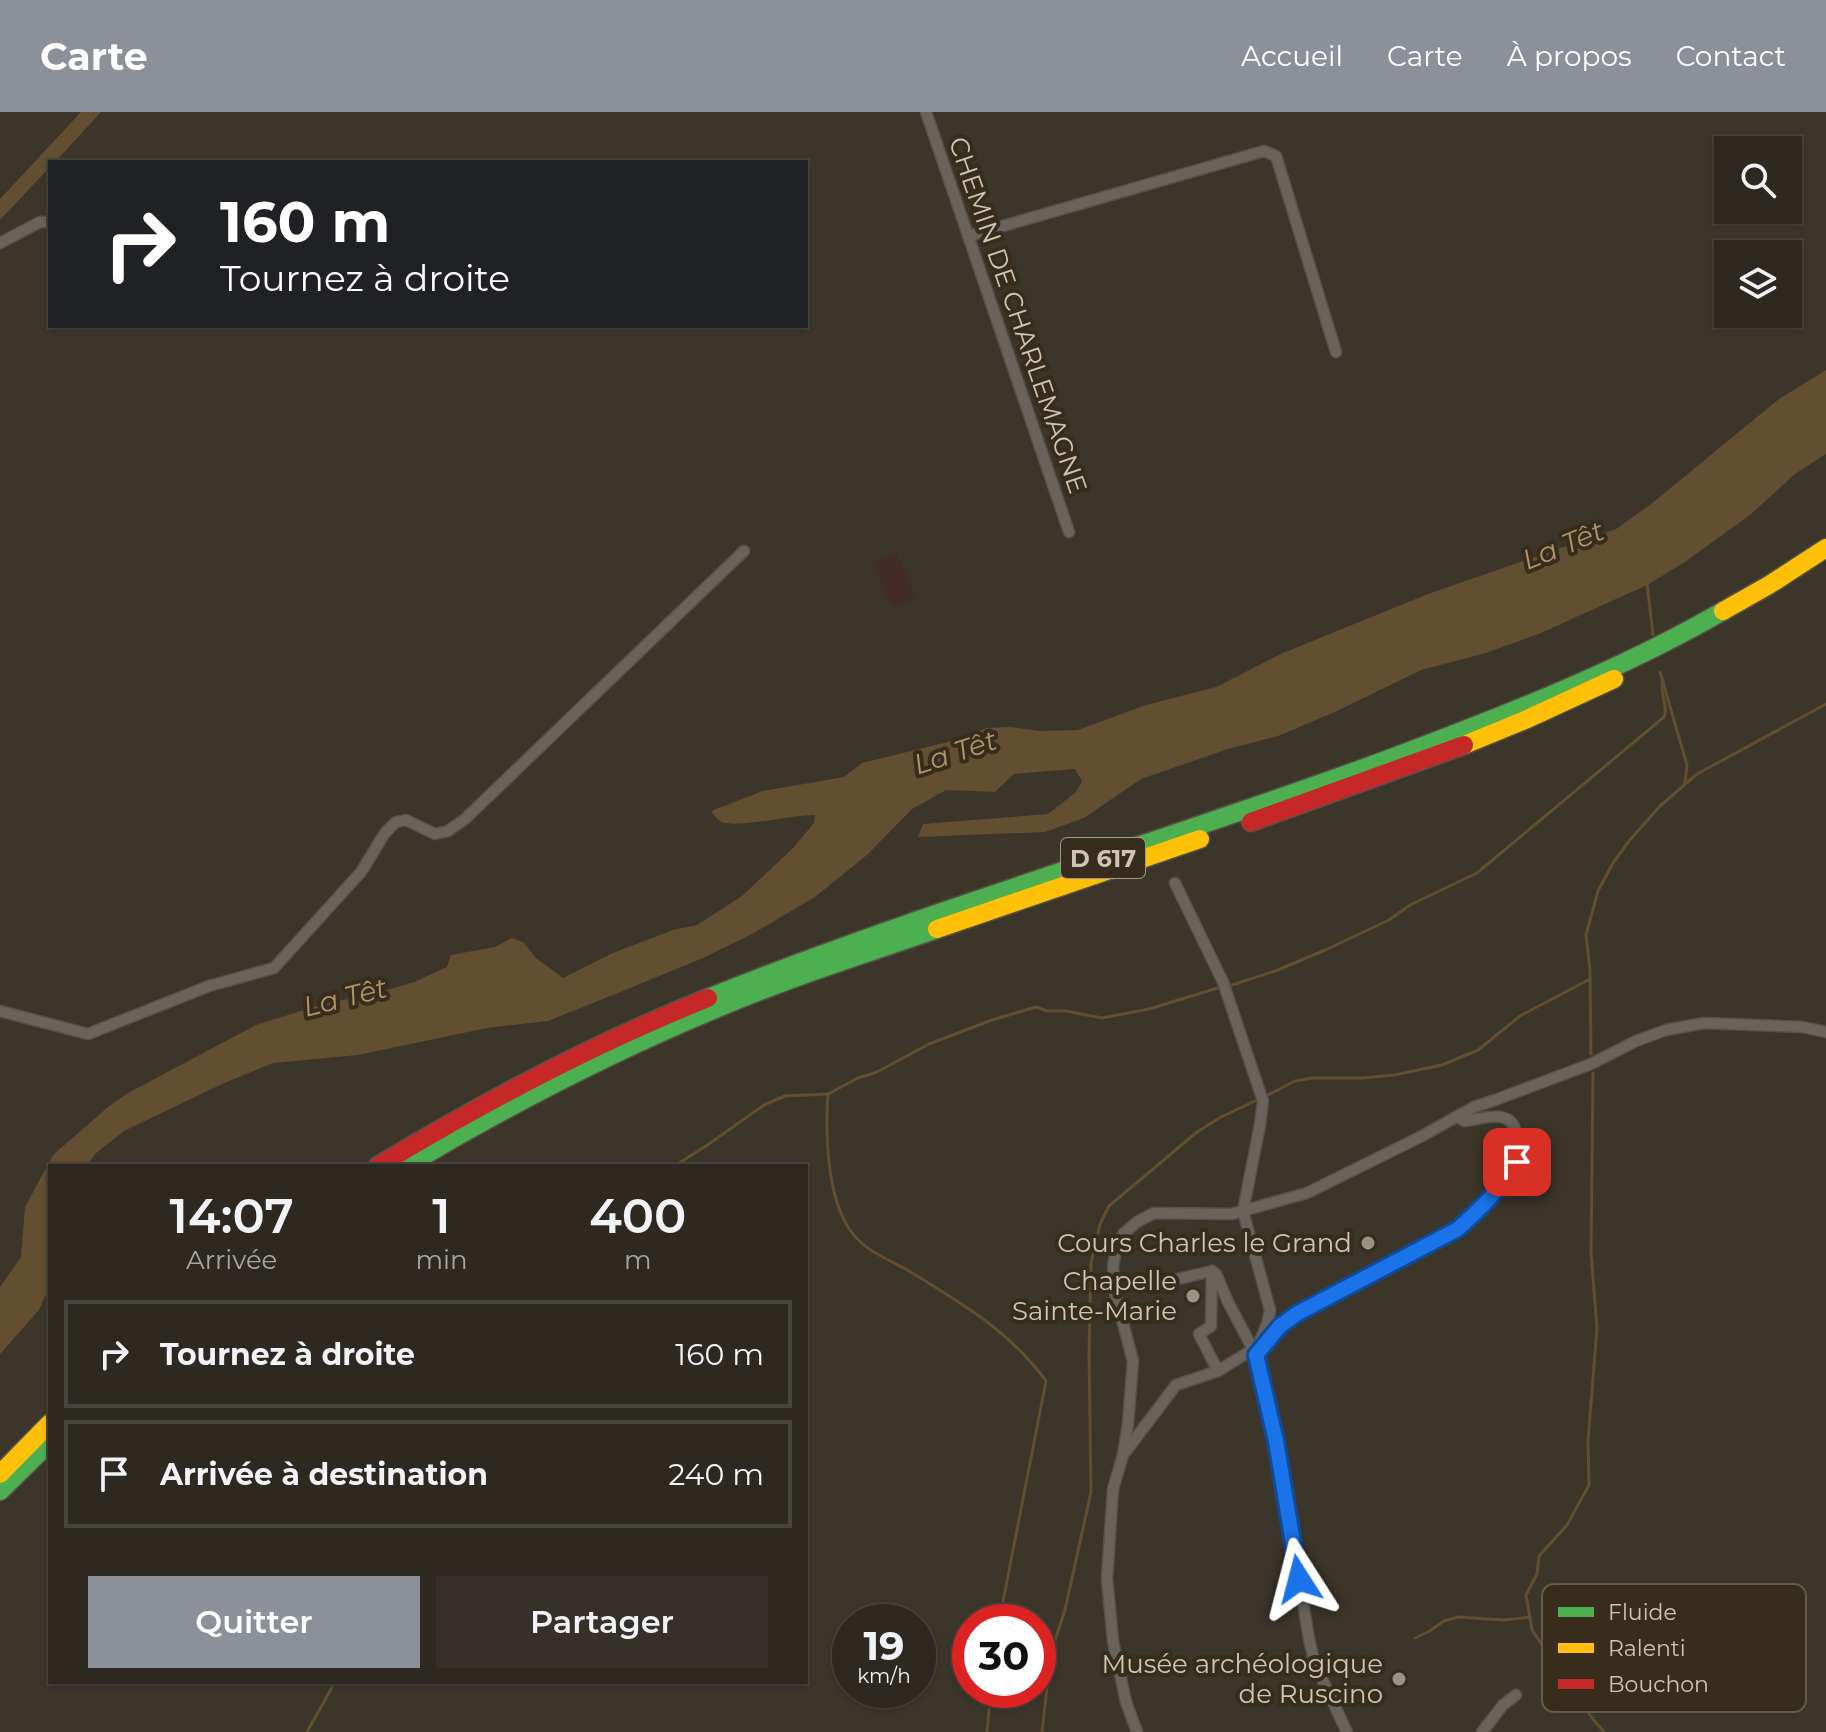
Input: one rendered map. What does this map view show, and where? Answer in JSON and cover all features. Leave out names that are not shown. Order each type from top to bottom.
[{"type":"highway","name":"D 617","points":[[381,1164],[522,1083],[599,1044],[692,1004],[897,928],[1247,810],[1485,723],[1698,626],[1826,548]]},
{"type":"highway","name":"D 617","points":[[409,1164],[585,1067],[741,999],[871,951],[1398,771],[1516,725],[1663,655],[1826,561]]},
{"type":"highway","points":[[0,1474],[48,1425]]},
{"type":"highway","points":[[0,1491],[48,1444]]},
{"type":"street","name":"CHEMIN DE CHARLEMAGNE","points":[[926,112],[1069,532]]},
{"type":"street","points":[[968,236],[1264,151],[1276,156],[1336,352]]},
{"type":"street","points":[[0,243],[40,222],[48,222]]},
{"type":"street","points":[[0,1011],[88,1034],[209,986],[274,968],[361,872],[385,833],[396,822],[406,820],[435,834],[448,831],[465,819],[744,551]]},
{"type":"street","points":[[1175,883],[1226,989],[1262,1098],[1260,1125],[1243,1211],[1270,1310],[1268,1325],[1256,1355]]},
{"type":"street","points":[[1137,1732],[1126,1702],[1113,1641],[1107,1579],[1113,1489],[1128,1424],[1133,1361],[1115,1293],[1113,1267],[1116,1249],[1124,1233],[1154,1213],[1232,1214],[1307,1193],[1474,1107],[1591,1064],[1666,1030],[1704,1023],[1802,1027],[1826,1032]]},
{"type":"street","points":[[1256,1355],[1280,1326],[1298,1313],[1458,1229],[1509,1176],[1517,1162],[1519,1145],[1515,1126],[1499,1116],[1464,1121],[1457,1116]]},
{"type":"street","points":[[1212,1271],[1256,1355],[1276,1441],[1315,1664],[1347,1732]]},
{"type":"street","points":[[1165,1282],[1212,1271]]},
{"type":"street","points":[[1212,1271],[1211,1326],[1199,1334],[1218,1371]]},
{"type":"street","points":[[1123,1455],[1176,1385],[1218,1371],[1247,1353],[1256,1355]]},
{"type":"street","points":[[1482,1732],[1503,1705],[1516,1695]]},
{"type":"shaded area","points":[[896,552],[916,598],[893,608],[872,562]]},
{"type":"water","points":[[81,112],[101,112],[57,160],[48,160],[48,169],[0,220],[0,199]]},
{"type":"water","name":"La Têt","points":[[1826,370],[1826,454],[1795,474],[1750,515],[1685,562],[1647,585],[1541,633],[1486,653],[1421,670],[1278,736],[1228,749],[1141,779],[1084,818],[1045,832],[918,837],[923,824],[1048,814],[1076,792],[1082,781],[1075,769],[1014,774],[995,792],[946,790],[912,809],[867,855],[815,897],[703,958],[548,1021],[487,1028],[358,1055],[273,1063],[124,1131],[95,1154],[88,1164],[48,1164],[53,1155],[128,1093],[256,1025],[320,1005],[414,982],[447,967],[451,955],[495,947],[512,938],[523,942],[536,958],[563,978],[613,953],[673,930],[697,925],[742,896],[794,847],[814,823],[815,815],[738,824],[719,821],[711,811],[763,791],[844,777],[862,763],[944,743],[987,728],[1078,730],[1146,705],[1216,687],[1283,653],[1428,594],[1616,529],[1779,399]]},
{"type":"water","points":[[48,1164],[48,1290],[39,1310],[0,1354],[0,1287],[21,1257],[25,1207]]},
{"type":"waterway","points":[[1647,583],[1653,635]]},
{"type":"waterway","points":[[1660,672],[1687,765],[1685,783]]},
{"type":"waterway","points":[[1229,986],[1323,951],[1477,873],[1664,717],[1663,681]]},
{"type":"waterway","points":[[1591,1054],[1590,970],[1586,935],[1598,891],[1613,863],[1660,806],[1697,774],[1826,704]]},
{"type":"waterway","points":[[1264,1097],[1295,1081],[1394,1075],[1442,1065],[1478,1050],[1520,1016],[1590,979]]},
{"type":"waterway","points":[[677,1164],[764,1105],[785,1096],[828,1094],[929,1044],[992,1020],[1036,1007],[1102,1018],[1149,1009],[1221,987]]},
{"type":"waterway","points":[[1542,1645],[1532,1630],[1526,1595],[1537,1574],[1539,1556],[1567,1525],[1589,1485],[1588,1441],[1597,1328],[1591,1253],[1593,1073]]},
{"type":"waterway","points":[[828,1094],[827,1127],[832,1183],[842,1216],[850,1230],[869,1249],[984,1319],[1016,1347],[1046,1381],[1003,1604]]},
{"type":"waterway","points":[[1042,1732],[1051,1653],[1065,1610],[1091,1492],[1091,1263],[1100,1224],[1109,1206],[1197,1132],[1255,1101]]},
{"type":"waterway","points":[[1415,1638],[1444,1621],[1458,1617],[1504,1620],[1530,1617]]},
{"type":"waterway","points":[[307,1732],[334,1684]]},
{"type":"waterway","points":[[987,1732],[989,1708]]},
{"type":"waterway","points":[[1588,1712],[1604,1732]]},
{"type":"traffic: fast","points":[[708,998],[961,905],[1429,744],[1600,674],[1723,611]]},
{"type":"traffic: fast","points":[[409,1164],[560,1081],[679,1024],[828,966],[937,929]]},
{"type":"traffic: fast","points":[[0,1491],[48,1444]]},
{"type":"traffic: slow","points":[[1723,611],[1826,548]]},
{"type":"traffic: slow","points":[[1464,745],[1614,679]]},
{"type":"traffic: slow","points":[[937,929],[1200,839]]},
{"type":"traffic: slow","points":[[0,1474],[48,1425]]},
{"type":"traffic: jam","points":[[1251,822],[1464,745]]},
{"type":"traffic: jam","points":[[381,1164],[540,1075],[708,998]]},
{"type":"place","name":"Cours Charles le Grand","points":[[1368,1243]]},
{"type":"place","name":"Chapelle Sainte-Marie","points":[[1193,1296]]},
{"type":"place","name":"Musée archéologique de Ruscino","points":[[1399,1679]]},
{"type":"route","points":[[1299,1579],[1276,1441],[1256,1355],[1280,1326],[1298,1313],[1458,1229],[1509,1176],[1517,1162]]}]
